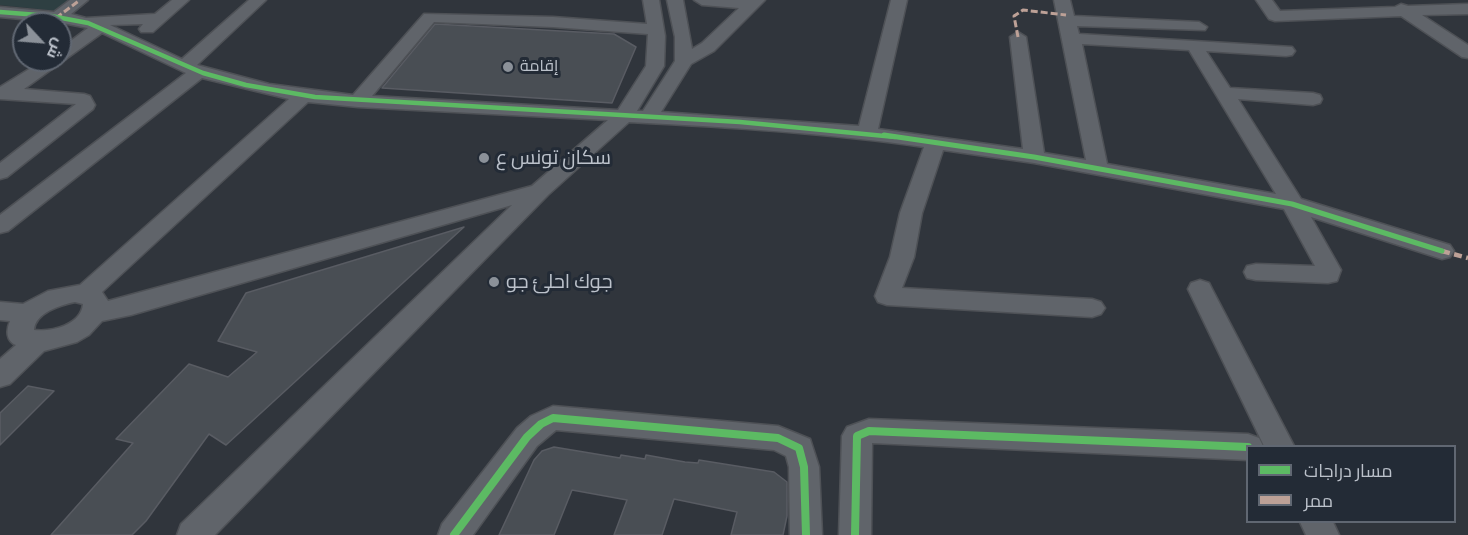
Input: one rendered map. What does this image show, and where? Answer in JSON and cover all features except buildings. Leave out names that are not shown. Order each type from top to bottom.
[{"type":"street","points":[[64,12],[80,0]]},
{"type":"street","points":[[132,42],[181,0]]},
{"type":"street","points":[[0,226],[192,69],[258,0]]},
{"type":"street","points":[[352,100],[431,0]]},
{"type":"street","points":[[636,117],[655,66],[658,47],[651,0]]},
{"type":"street","points":[[675,0],[684,37],[684,61]]},
{"type":"street","points":[[702,0],[754,3]]},
{"type":"street","points":[[867,133],[899,0]]},
{"type":"street","points":[[1062,0],[1098,169]]},
{"type":"street","points":[[1264,0],[1275,16],[1468,9]]},
{"type":"street","points":[[1386,0],[1468,53]]},
{"type":"street","points":[[193,535],[540,190],[636,117],[684,61],[708,47],[754,3]]},
{"type":"street","points":[[352,100],[430,17],[553,22],[656,30]]},
{"type":"street","points":[[72,20],[100,27],[192,69],[303,96],[740,122],[867,133],[936,142],[1293,204],[1442,251]]},
{"type":"street","points":[[78,21],[158,20]]},
{"type":"street","points":[[72,48],[100,27]]},
{"type":"street","points":[[1070,30],[1199,27]]},
{"type":"street","points":[[1070,30],[1194,45],[1286,51]]},
{"type":"street","points":[[1018,37],[1034,158]]},
{"type":"street","points":[[1194,45],[1293,204],[1329,270],[1328,275],[1256,272]]},
{"type":"street","points":[[3,93],[37,72]]},
{"type":"street","points":[[0,173],[86,105],[84,100],[77,98],[3,93]]},
{"type":"street","points":[[1225,93],[1313,99]]},
{"type":"street","points":[[303,96],[90,303],[81,327],[59,338],[36,342],[21,336],[19,329],[29,314],[50,300],[63,296],[90,303],[131,306],[540,190]]},
{"type":"street","points":[[936,142],[911,213],[902,257],[886,296],[1092,308]]},
{"type":"street","points":[[1200,289],[1278,445]]},
{"type":"street","points":[[0,311],[29,314]]},
{"type":"street","points":[[0,376],[36,342]]},
{"type":"street","points":[[454,535],[527,437],[541,424],[553,418],[778,438],[799,448],[804,467],[806,535]]},
{"type":"street","points":[[855,535],[857,436],[869,431],[1246,447]]},
{"type":"shaded area","points":[[0,0],[72,0],[57,11],[0,5]]},
{"type":"marked path","points":[[64,12],[80,0]]},
{"type":"marked path","points":[[1018,37],[1014,16],[1017,12],[1023,10],[1066,15]]},
{"type":"marked path","points":[[1442,251],[1468,258]]},
{"type":"cycle path","points":[[0,12],[51,16],[88,23],[110,31],[173,62],[203,73],[246,85],[293,94],[358,101],[740,122],[867,133],[1034,157],[1292,204],[1442,251]]},
{"type":"cycle path","points":[[454,535],[527,437],[541,424],[553,418],[778,438],[799,448],[804,467],[806,535]]},
{"type":"cycle path","points":[[855,535],[857,436],[869,431],[1246,447]]},
{"type":"place","name":"إقامة","points":[[508,67]]},
{"type":"place","name":"سكان تونس ع","points":[[484,158]]},
{"type":"place","name":"جوك احلئ جو","points":[[494,282]]}]
